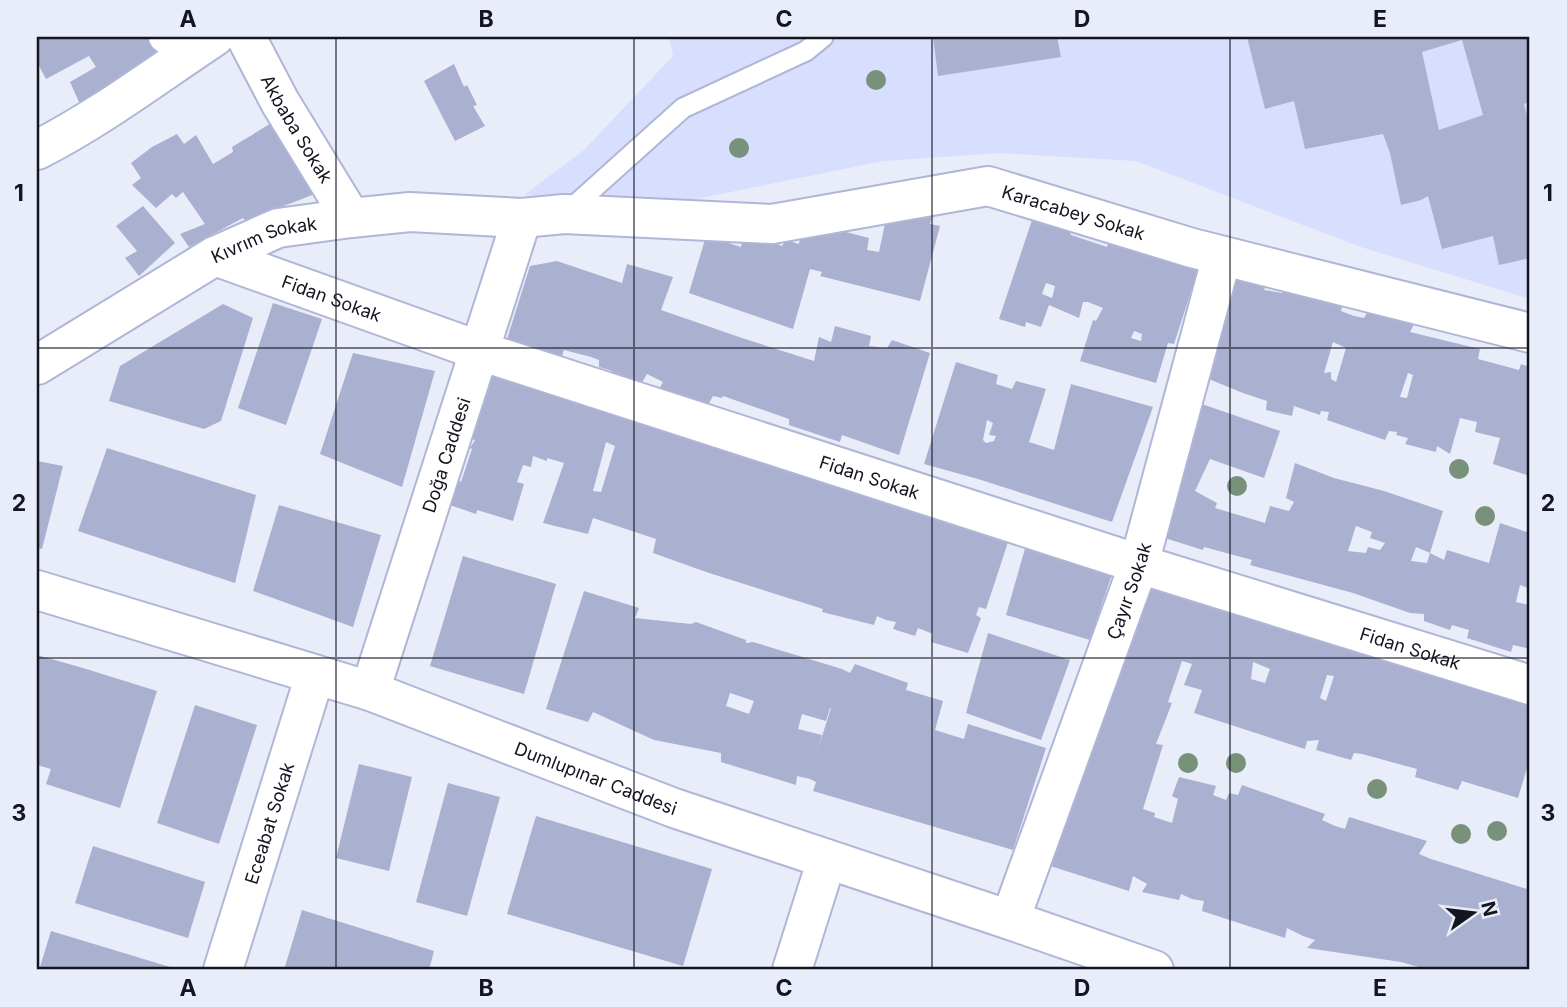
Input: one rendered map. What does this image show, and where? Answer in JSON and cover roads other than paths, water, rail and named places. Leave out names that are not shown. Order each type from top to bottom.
[{"type":"street","name":"Akbaba Sokak","points":[[246,37],[280,102],[351,218]]},
{"type":"street","points":[[37,150],[141,88],[188,43]]},
{"type":"street","name":"Karacabey Sokak","points":[[522,218],[564,214],[772,224],[988,186],[1222,256],[1530,333]]},
{"type":"street","name":"Kıvrım Sokak","points":[[37,365],[215,256],[278,228],[410,212],[522,218]]},
{"type":"street","name":"Doğa Caddesi","points":[[370,691],[522,218]]},
{"type":"street","name":"Fidan Sokak","points":[[215,256],[480,351],[1139,564],[1530,685]]},
{"type":"street","name":"Çayır Sokak","points":[[1010,919],[1139,564],[1222,256]]},
{"type":"street","name":"Dumlupınar Caddesi","points":[[37,590],[370,691],[674,808],[1010,919],[1154,970]]},
{"type":"street","name":"Eceabat Sokak","points":[[223,970],[315,675]]},
{"type":"street","points":[[792,970],[827,859]]},
{"type":"lane","points":[[564,214],[683,108],[806,51],[823,37]]}]
